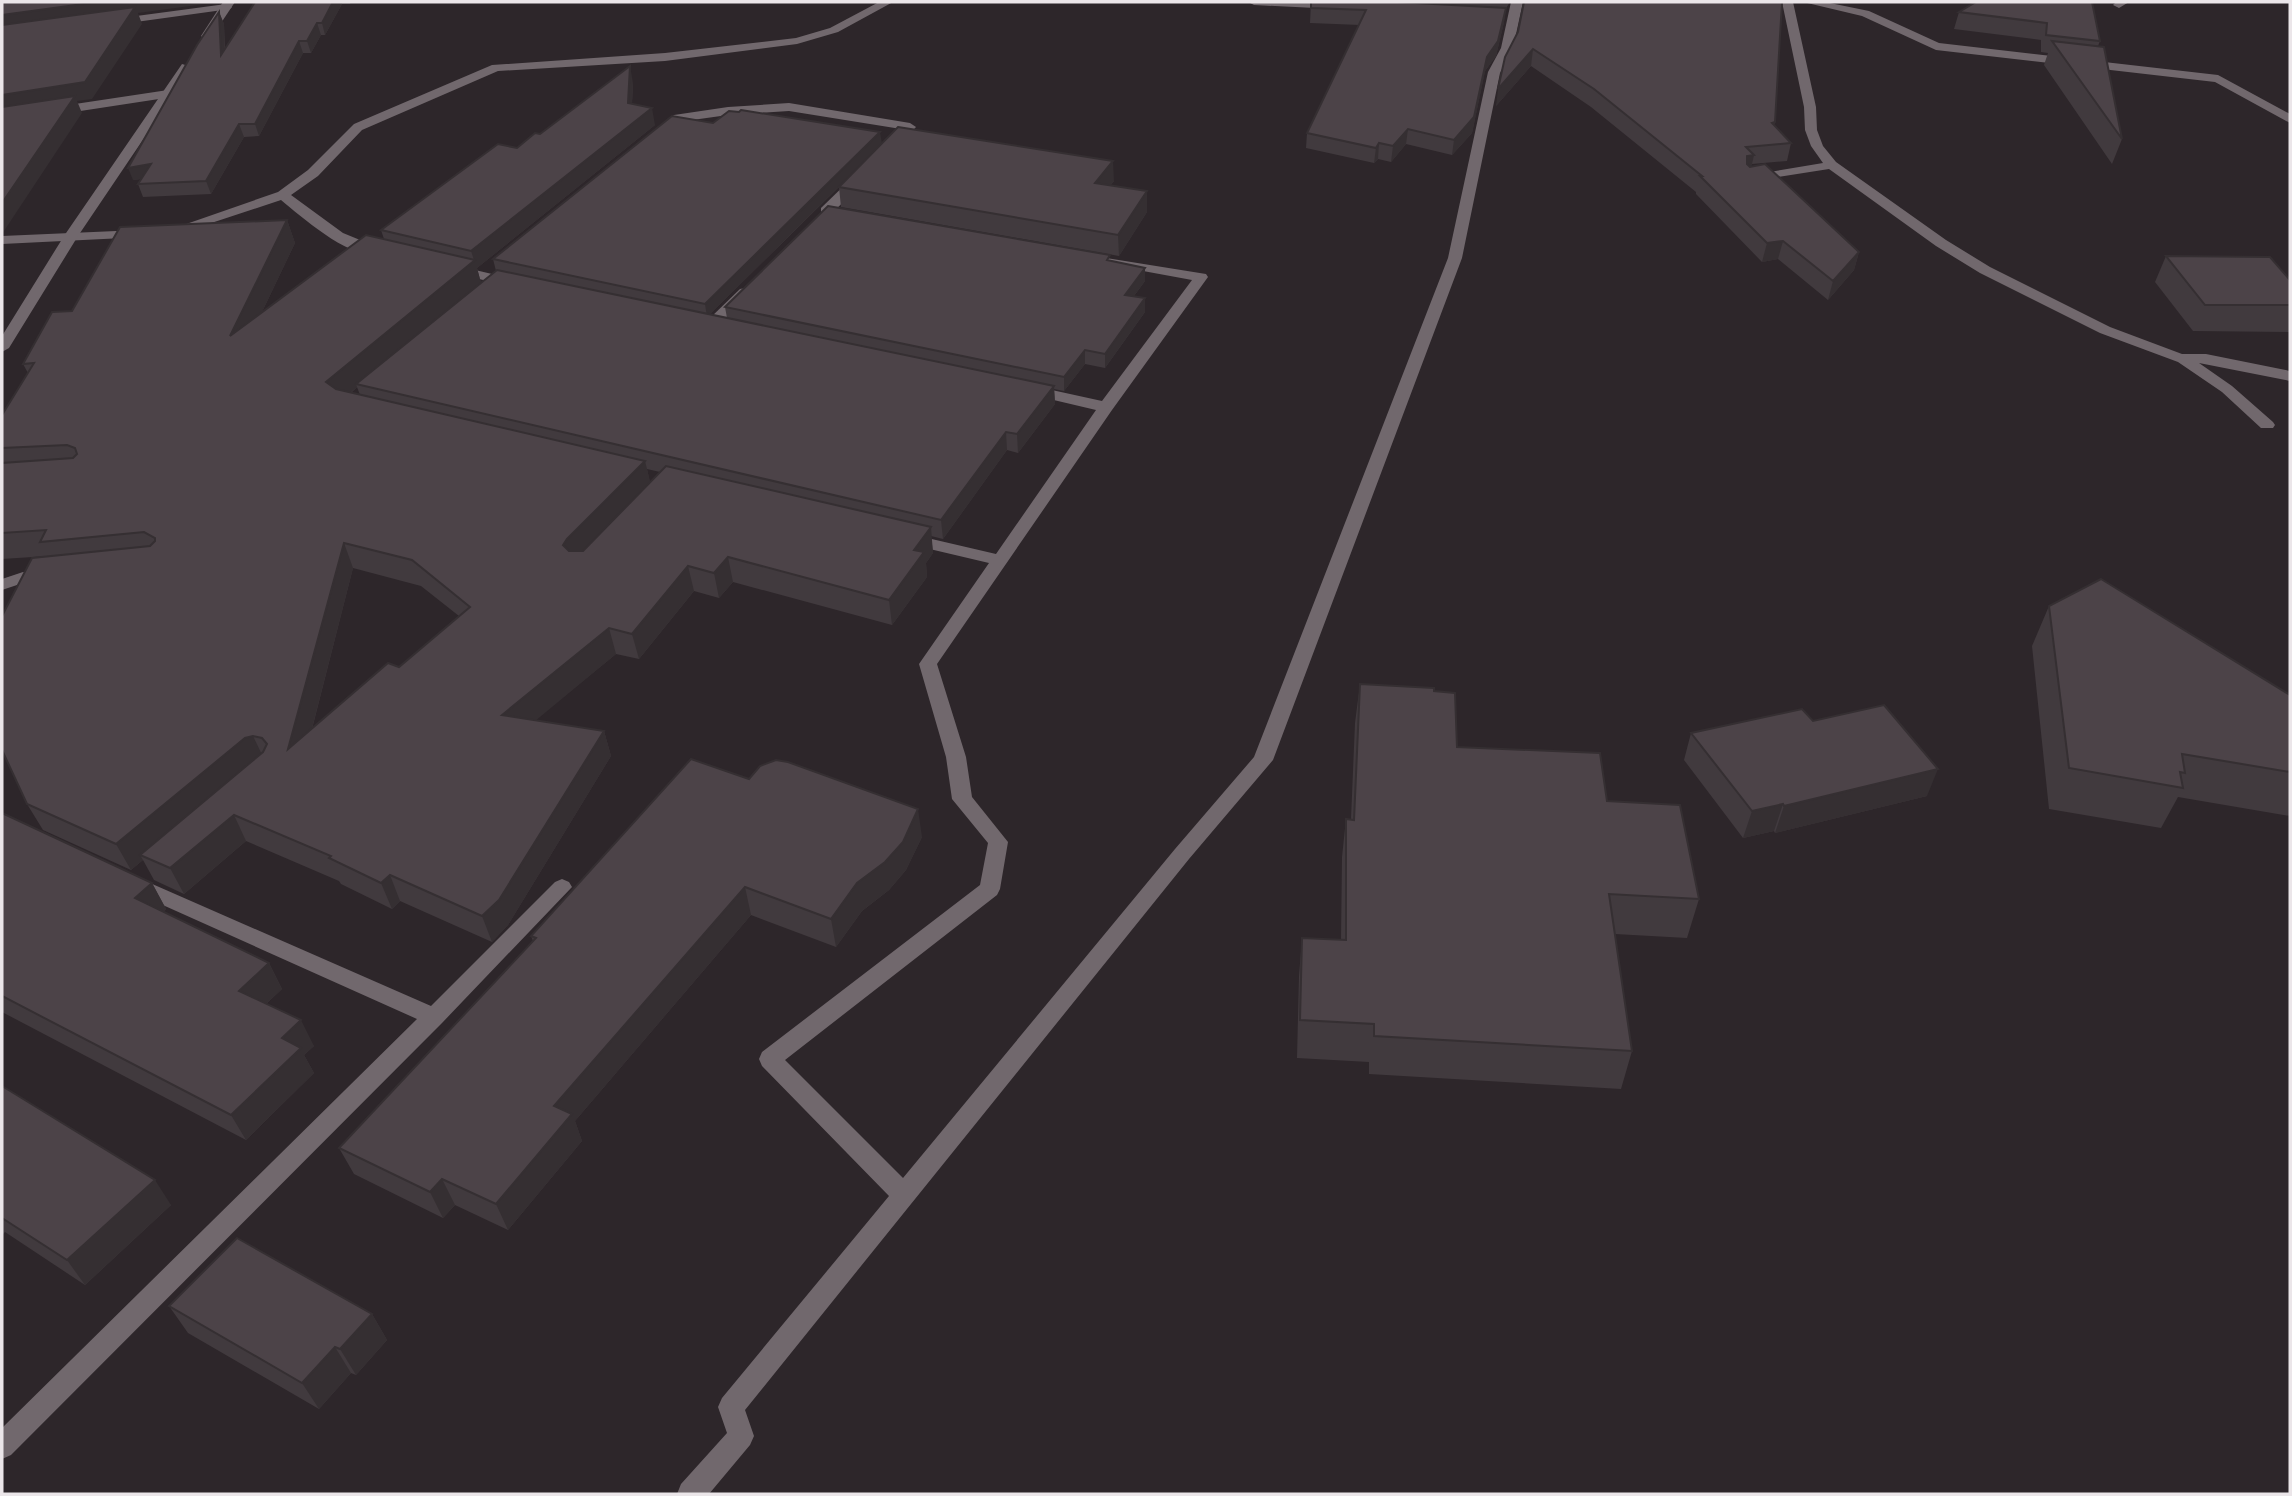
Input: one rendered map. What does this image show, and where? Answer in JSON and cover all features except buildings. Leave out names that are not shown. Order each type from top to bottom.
[{"type":"street","points":[[2,240],[153,232],[199,223],[283,195],[313,173],[358,127],[463,79],[496,68],[665,57],[797,41],[834,30],[887,2]]},
{"type":"street","points":[[1254,2],[1346,6]]},
{"type":"street","points":[[1787,2],[1810,107],[1811,130],[1817,146],[1831,165],[1926,233],[1985,270],[2105,330],[2180,358],[2227,389],[2267,425]]},
{"type":"street","points":[[1810,2],[1865,13],[1936,46],[2218,79],[2290,119]]},
{"type":"street","points":[[107,23],[228,4]]},
{"type":"street","points":[[2,348],[72,236],[228,4]]},
{"type":"street","points":[[691,1494],[741,1436],[731,1407],[1182,854],[1263,760],[1455,258],[1494,72],[1504,62],[1509,12]]},
{"type":"street","points":[[2,119],[168,94]]},
{"type":"street","points":[[653,136],[674,119],[728,111],[789,107],[910,127],[882,155]]},
{"type":"street","points":[[1750,179],[1831,165]]},
{"type":"street","points":[[828,215],[864,174]]},
{"type":"street","points":[[283,195],[336,238],[358,248],[386,254]]},
{"type":"street","points":[[904,1195],[770,1059],[990,889],[998,842],[962,799],[956,757],[928,664],[1106,407],[1201,277],[1094,258]]},
{"type":"street","points":[[440,266],[525,285]]},
{"type":"street","points":[[713,323],[760,276]]},
{"type":"street","points":[[2180,358],[2206,359],[2290,376]]},
{"type":"street","points":[[1011,386],[1106,407]]},
{"type":"street","points":[[894,535],[1000,560]]},
{"type":"street","points":[[2,585],[23,577],[63,573]]},
{"type":"street","points":[[133,883],[153,866]]},
{"type":"street","points":[[108,872],[434,1017]]},
{"type":"street","points":[[2,1446],[562,887]]}]
